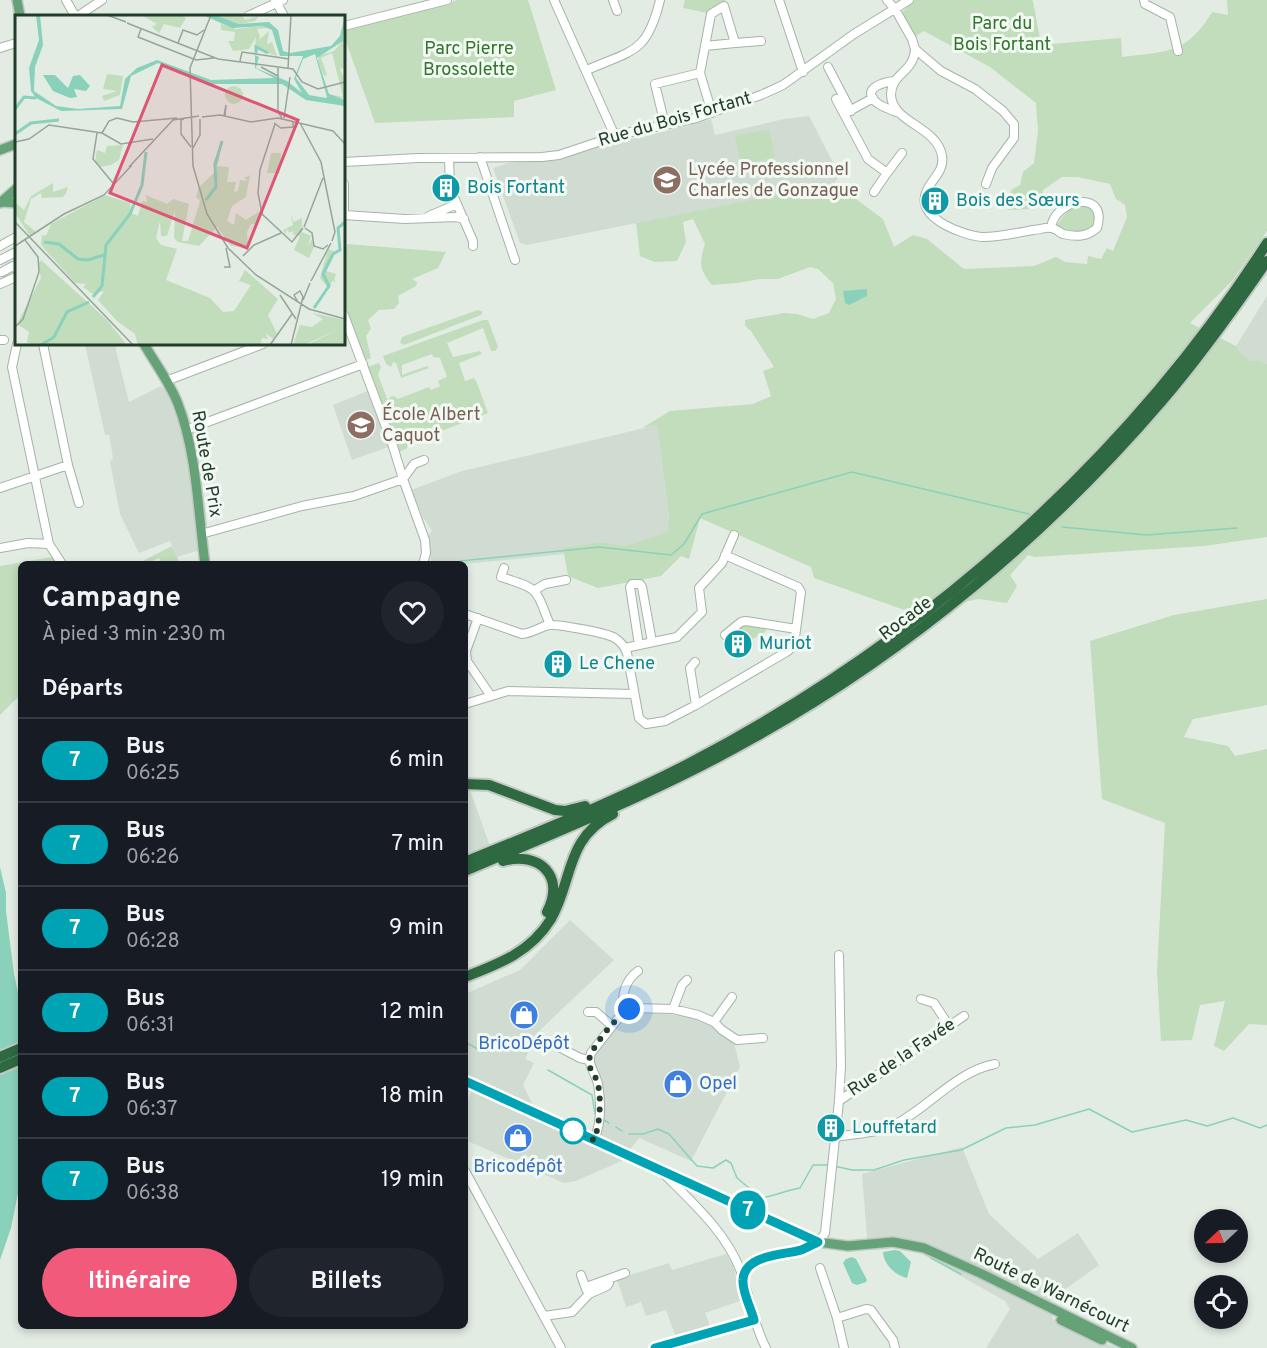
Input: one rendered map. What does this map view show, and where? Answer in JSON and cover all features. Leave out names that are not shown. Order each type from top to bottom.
[{"type":"highway","points":[[468,861],[661,777],[765,721],[847,670],[920,617],[992,559],[1051,505],[1108,447],[1155,393],[1218,314],[1267,243]]},
{"type":"highway","name":"Rocade","points":[[468,871],[635,799],[756,737],[852,679],[927,625],[1000,565],[1114,454],[1163,400],[1226,320],[1267,261]]},
{"type":"highway","points":[[468,784],[489,785],[544,806],[565,810],[600,801],[661,777]]},
{"type":"highway","points":[[468,976],[504,962],[532,942],[551,919],[557,907],[567,873],[579,845],[598,824],[627,807],[635,799]]},
{"type":"highway","points":[[468,871],[506,860],[526,858],[542,865],[549,874],[553,893],[545,916],[528,937],[509,953],[468,970]]},
{"type":"highway","points":[[0,1057],[18,1049]]},
{"type":"highway","points":[[0,1068],[18,1060]]},
{"type":"main road","points":[[17,0],[20,15]]},
{"type":"main road","points":[[22,0],[25,15]]},
{"type":"main road","points":[[0,150],[15,144]]},
{"type":"main road","points":[[1,203],[15,190]]},
{"type":"main road","name":"Route de Prix","points":[[145,345],[168,380]]},
{"type":"main road","name":"Route de Prix","points":[[149,345],[180,400],[188,429],[210,561]]},
{"type":"main road","name":"Route de Prix","points":[[204,534],[205,561]]},
{"type":"main road","name":"Route de Warnécourt","points":[[468,1082],[818,1242],[848,1246],[894,1242],[924,1248],[1130,1348]]},
{"type":"street","points":[[66,0],[76,15]]},
{"type":"street","points":[[79,15],[102,0]]},
{"type":"street","points":[[345,26],[447,0]]},
{"type":"street","points":[[554,0],[614,134]]},
{"type":"street","points":[[613,0],[617,11]]},
{"type":"street","points":[[587,70],[622,57],[642,43],[653,26],[660,0]]},
{"type":"street","points":[[779,0],[803,72]]},
{"type":"street","name":"Rue du Bois Fortant","points":[[345,162],[559,155],[601,141],[614,134],[665,125],[712,113],[783,85],[893,4],[909,0]]},
{"type":"street","points":[[1144,0],[1145,4],[1170,17],[1178,51]]},
{"type":"street","points":[[250,15],[279,1]]},
{"type":"street","points":[[893,4],[912,39],[915,55],[907,70],[894,81],[876,86],[872,90],[873,98],[932,136],[940,149],[943,157],[941,171],[926,192],[925,206],[934,218],[961,232],[981,237],[1051,228],[1063,233],[1083,236],[1097,228],[1100,220],[1099,213],[1089,202],[1079,201],[1061,211],[1051,223],[1051,228]]},
{"type":"street","points":[[712,113],[700,73],[711,14],[724,6],[735,43]]},
{"type":"street","points":[[705,46],[761,41]]},
{"type":"street","points":[[0,48],[15,43]]},
{"type":"street","points":[[915,49],[941,71],[1003,111],[1014,124],[1014,138],[992,168],[986,184]]},
{"type":"street","points":[[828,67],[868,159],[887,173]]},
{"type":"street","points":[[665,125],[655,84],[700,73]]},
{"type":"street","points":[[894,81],[891,97],[894,106],[902,115]]},
{"type":"street","points":[[847,112],[873,98]]},
{"type":"street","points":[[836,99],[847,112]]},
{"type":"street","points":[[874,192],[902,153]]},
{"type":"street","points":[[480,157],[515,260]]},
{"type":"street","points":[[449,158],[450,188],[473,246]]},
{"type":"street","points":[[425,217],[457,204]]},
{"type":"street","points":[[345,214],[405,219],[456,217],[464,219]]},
{"type":"street","points":[[0,246],[15,238]]},
{"type":"street","points":[[0,260],[15,252]]},
{"type":"street","points":[[2,272],[13,266],[15,268]]},
{"type":"street","points":[[0,284],[15,277]]},
{"type":"street","points":[[345,318],[393,443],[402,478],[425,540],[424,561]]},
{"type":"street","points":[[17,345],[12,367],[49,544],[60,561]]},
{"type":"street","points":[[43,345],[68,465],[79,503]]},
{"type":"street","points":[[168,380],[260,345]]},
{"type":"street","points":[[188,429],[363,364]]},
{"type":"street","points":[[204,534],[302,506],[354,496],[402,478],[414,464],[424,460]]},
{"type":"street","points":[[0,488],[68,465]]},
{"type":"street","points":[[625,648],[676,637],[702,612],[699,588],[722,563],[734,535]]},
{"type":"street","points":[[0,548],[28,543],[49,544]]},
{"type":"street","points":[[468,615],[522,634],[532,633],[550,625],[614,637],[625,648],[639,718],[646,724],[665,721],[788,651],[794,645],[801,592],[798,587],[725,555]]},
{"type":"street","points":[[504,567],[501,577],[527,585],[535,590],[550,625]]},
{"type":"street","points":[[535,590],[545,584],[567,580]]},
{"type":"street","points":[[639,645],[630,587],[636,583],[642,587],[652,642]]},
{"type":"street","points":[[468,646],[478,618]]},
{"type":"street","points":[[725,635],[741,622],[746,621],[796,629]]},
{"type":"street","points":[[468,662],[491,696]]},
{"type":"street","points":[[695,662],[690,668],[696,705]]},
{"type":"street","points":[[468,703],[508,691],[634,694]]},
{"type":"street","points":[[743,1280],[745,1272],[763,1258],[802,1250],[818,1242],[825,1233],[841,1066],[838,955]]},
{"type":"street","points":[[624,1011],[627,981],[638,971]]},
{"type":"street","points":[[673,1009],[682,985],[687,980]]},
{"type":"street","points":[[714,1022],[732,997]]},
{"type":"street","points":[[921,999],[934,1003],[949,1026]]},
{"type":"street","points":[[594,1140],[599,1126],[598,1084],[589,1060],[591,1053],[611,1025],[624,1011],[634,1008],[673,1009],[698,1015],[714,1022],[737,1040],[763,1038]]},
{"type":"street","points":[[588,1012],[596,1012],[611,1025]]},
{"type":"street","name":"Rue de la Favée","points":[[839,1101],[964,1016]]},
{"type":"street","points":[[561,1048],[589,1060]]},
{"type":"street","points":[[836,1137],[870,1133],[895,1125],[980,1068],[995,1064]]},
{"type":"street","points":[[660,1170],[720,1234],[743,1280],[754,1320],[766,1348]]},
{"type":"street","points":[[468,1177],[561,1348]]},
{"type":"street","points":[[820,1268],[837,1318],[844,1348]]},
{"type":"street","points":[[544,1316],[573,1312],[589,1286],[625,1274]]},
{"type":"street","points":[[581,1275],[587,1292]]},
{"type":"street","points":[[837,1318],[866,1309],[871,1310],[893,1340],[895,1348]]},
{"type":"street","points":[[655,1348],[683,1344],[754,1320]]},
{"type":"shaded area","name":"Lycée Professionnel Charles de Gonzague","points":[[809,116],[840,176],[834,183],[527,245],[520,243],[493,168],[508,163],[558,159],[610,143],[711,119],[715,135],[784,119]]},
{"type":"shaded area","points":[[867,289],[867,296],[849,305],[845,303],[843,291]]},
{"type":"shaded area","points":[[1267,296],[1267,364],[1257,360],[1251,361],[1236,346]]},
{"type":"shaded area","points":[[85,345],[116,345],[129,402],[161,386],[166,391],[179,421],[185,444],[200,550],[177,557],[170,541],[139,553],[120,514],[110,462],[113,458],[109,435],[105,435]]},
{"type":"shaded area","name":"École Albert Caquot","points":[[370,390],[391,446],[352,460],[333,405]]},
{"type":"shaded area","points":[[657,425],[669,532],[625,546],[601,542],[564,548],[564,554],[468,564],[468,561],[431,561],[429,535],[432,531],[411,490],[462,471]]},
{"type":"shaded area","points":[[468,788],[471,793],[490,846],[468,855]]},
{"type":"shaded area","points":[[0,867],[6,893],[6,911],[18,992],[18,1193],[11,1228],[0,1260]]},
{"type":"shaded area","points":[[570,920],[614,960],[537,1033],[525,1059],[534,1063],[523,1085],[535,1109],[598,1136],[602,1126],[604,1091],[600,1077],[592,1065],[594,1053],[625,1015],[635,1012],[690,1016],[710,1023],[734,1043],[740,1067],[691,1161],[639,1138],[628,1152],[626,1159],[576,1181],[564,1183],[468,1141],[468,1101],[473,1088],[468,1086],[468,993],[520,970]]},
{"type":"shaded area","points":[[962,1147],[989,1214],[1038,1259],[1078,1233],[1099,1265],[1049,1301],[1053,1319],[1082,1335],[1118,1348],[986,1348],[1010,1309],[1005,1301],[915,1250],[902,1247],[870,1250],[862,1174]]},
{"type":"shaded area","points":[[900,1251],[911,1262],[907,1278],[894,1272],[885,1261],[883,1252]]},
{"type":"shaded area","points":[[726,1254],[733,1266],[743,1300],[705,1313],[711,1328],[676,1338],[666,1310],[646,1316],[641,1302],[626,1307],[617,1279],[669,1263],[672,1270]]},
{"type":"shaded area","points":[[852,1257],[856,1259],[866,1282],[857,1285],[852,1283],[843,1263]]},
{"type":"green space","name":"Parc Pierre Brossolette","points":[[458,0],[528,0],[556,90],[514,101],[514,117],[375,123],[345,39],[345,31]]},
{"type":"green space","points":[[685,0],[726,0],[708,13],[683,8]]},
{"type":"green space","name":"Parc du Bois Fortant","points":[[913,0],[1031,0],[1041,45],[1121,38],[1122,57],[1163,51],[1184,44],[1203,26],[1212,12],[1228,15],[1227,0],[1267,0],[1267,231],[1232,281],[1190,323],[1236,346],[1251,361],[1257,360],[1267,364],[1267,537],[1204,546],[1035,557],[1028,555],[1010,575],[1017,586],[1007,603],[979,599],[910,612],[814,578],[811,567],[700,518],[689,559],[681,556],[661,576],[598,588],[568,576],[563,548],[601,542],[625,546],[668,532],[669,517],[657,425],[642,428],[670,411],[753,404],[771,396],[763,371],[774,367],[751,331],[745,326],[745,320],[784,313],[813,319],[829,313],[836,299],[833,283],[818,269],[810,267],[778,279],[712,285],[702,270],[701,261],[705,244],[693,219],[683,222],[686,242],[677,261],[655,262],[640,256],[636,223],[834,183],[883,219],[894,247],[913,235],[927,239],[964,269],[1034,266],[1056,257],[1065,262],[1087,264],[1088,256],[1101,259],[1107,248],[1113,251],[1127,217],[1125,205],[1116,199],[1110,184],[1078,177],[1062,177],[1043,190],[1042,197],[1030,209],[1008,210],[1011,190],[1020,185],[1023,172],[1034,163],[1038,131],[1036,103],[990,67],[924,31],[914,37],[901,14]]},
{"type":"green space","points":[[769,129],[775,157],[741,165],[735,136]]},
{"type":"green space","points":[[1080,205],[1091,207],[1095,217],[1091,228],[1079,232],[1055,227],[1070,208]]},
{"type":"green space","points":[[347,244],[446,252],[438,268],[412,279],[417,282],[416,286],[398,296],[399,303],[394,309],[379,310],[368,320],[371,329],[366,336],[371,358],[366,360],[345,305]]},
{"type":"green space","points":[[478,310],[483,312],[481,315],[404,345],[400,343],[402,337]]},
{"type":"green space","points":[[488,320],[498,347],[495,351],[491,351],[483,328],[447,343],[453,357],[480,351],[482,354],[459,363],[465,381],[474,378],[477,383],[488,413],[408,444],[407,448],[399,452],[398,439],[392,431],[368,365],[379,363],[381,367],[378,375],[388,401],[390,397],[394,396],[398,399],[429,387],[431,390],[440,386],[438,381],[447,377],[440,358],[433,357],[432,354],[402,365],[402,375],[427,366],[429,368],[401,378],[396,363],[393,362],[391,367],[386,364],[383,356]]},
{"type":"green space","points":[[172,546],[179,561],[160,561],[159,558],[143,561]]},
{"type":"green space","points":[[58,556],[60,561],[29,561]]},
{"type":"green space","points":[[18,563],[18,697],[0,715],[0,566]]},
{"type":"green space","points":[[1267,599],[1267,705],[1193,719],[1184,737],[1228,746],[1235,756],[1267,749],[1267,1025],[1249,1024],[1224,1051],[1214,1046],[1225,1001],[1200,1005],[1192,1040],[1161,1041],[1157,971],[1165,823],[1102,799],[1090,641],[1174,615]]},
{"type":"green space","points":[[741,624],[767,627],[764,634],[740,644],[735,638],[735,631]]},
{"type":"waterway","points":[[460,561],[599,547],[671,555],[684,544],[702,514],[852,472],[1029,514]]},
{"type":"waterway","points":[[1062,527],[1147,535],[1237,528]]},
{"type":"waterway","points":[[468,1044],[483,1052]]},
{"type":"waterway","points":[[548,1070],[592,1095],[595,1114]]},
{"type":"waterway","points":[[834,1166],[852,1170],[874,1170],[904,1160],[961,1150],[1006,1128],[1035,1125],[1089,1109],[1132,1132],[1186,1120],[1207,1126],[1233,1118],[1260,1128],[1267,1125]]},
{"type":"waterway","points":[[602,1119],[609,1123]]},
{"type":"waterway","points":[[616,1127],[622,1131]]},
{"type":"waterway","points":[[629,1134],[643,1134],[658,1129],[669,1134],[697,1166],[713,1168],[726,1160],[731,1163],[737,1178],[761,1198],[800,1188],[813,1165],[829,1165]]},
{"type":"waterway","points":[[931,1258],[961,1274]]},
{"type":"bus line","name":"7","points":[[468,1082],[818,1242],[802,1250],[763,1258],[745,1272],[743,1280],[754,1320],[655,1348]]},
{"type":"place","name":"Lycée Professionnel Charles de Gonzague","points":[[667,180]]},
{"type":"place","name":"Bois Fortant","points":[[446,188]]},
{"type":"place","name":"Bois des Sœurs","points":[[935,201]]},
{"type":"place","name":"École Albert Caquot","points":[[361,425]]},
{"type":"place","name":"Muriot","points":[[738,644]]},
{"type":"place","name":"Le Chene","points":[[558,664]]},
{"type":"place","name":"BricoDépôt","points":[[524,1015]]},
{"type":"place","name":"Opel","points":[[678,1084]]},
{"type":"place","name":"Louffetard","points":[[831,1128]]},
{"type":"place","name":"Bricodépôt","points":[[518,1138]]},
{"type":"route","points":[[573,1131],[594,1140],[599,1126],[598,1084],[589,1060],[591,1053],[611,1025],[624,1011],[629,1009]]}]
